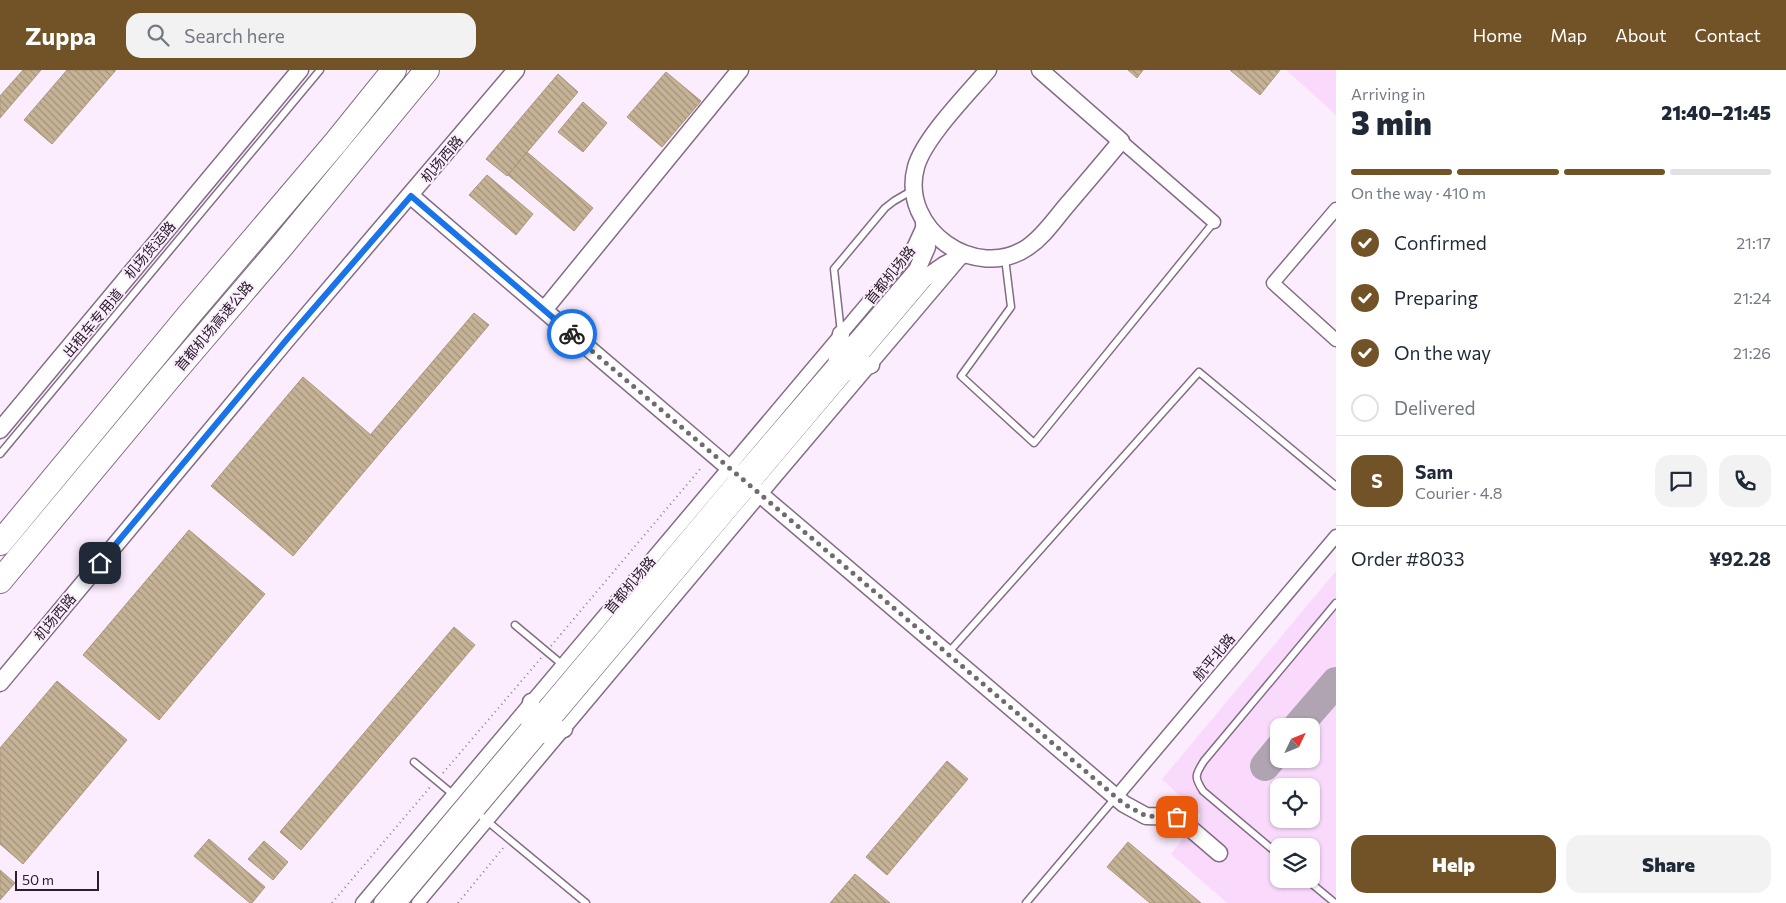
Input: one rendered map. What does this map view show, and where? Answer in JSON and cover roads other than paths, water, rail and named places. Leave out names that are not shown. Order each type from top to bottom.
[{"type":"highway","name":"首都机场高速公路","points":[[0,543],[188,316],[336,142],[394,70]]},
{"type":"highway","name":"首都机场高速公路","points":[[0,581],[427,70]]},
{"type":"highway","points":[[402,101],[437,70]]},
{"type":"street","name":"机场货运路","points":[[0,430],[300,70]]},
{"type":"street","name":"机场西路","points":[[0,682],[516,70]]},
{"type":"street","points":[[544,310],[740,70]]},
{"type":"street","points":[[988,70],[923,149],[915,168],[914,189],[917,207],[924,223],[951,247],[964,254],[976,258],[991,259],[1005,257],[1028,247],[1046,231],[1121,141]]},
{"type":"street","points":[[1040,70],[1214,222]]},
{"type":"street","points":[[411,196],[1124,804],[1146,816],[1177,817],[1219,853]]},
{"type":"street","points":[[1336,209],[1273,282],[1336,340]]},
{"type":"street","name":"首都机场路","points":[[362,903],[564,729],[664,610],[841,334],[912,250],[924,223]]},
{"type":"street","name":"首都机场路","points":[[418,903],[531,702],[574,674],[659,583],[840,368],[917,270],[927,247],[924,223]]},
{"type":"street","name":"首都机场路","points":[[840,368],[924,279],[944,264],[964,254]]},
{"type":"street","name":"首都机场路","points":[[382,903],[470,808],[534,732],[574,674],[632,583],[871,365],[964,254]]},
{"type":"street","points":[[841,334],[840,368],[871,365]]},
{"type":"street","name":"航平北路","points":[[1116,797],[1336,536]]},
{"type":"street","points":[[632,583],[659,583],[664,610]]},
{"type":"street","points":[[531,702],[534,732],[564,729]]},
{"type":"street","name":"首都机场路","points":[[398,903],[470,808]]},
{"type":"lane","name":"出租车专用道","points":[[0,454],[320,70]]},
{"type":"lane","points":[[841,334],[834,269],[889,204],[914,189]]},
{"type":"lane","points":[[1005,257],[1011,307],[961,376],[1034,443],[1214,222]]},
{"type":"lane","points":[[948,653],[1199,372],[1336,486]]},
{"type":"lane","points":[[1270,847],[1203,791],[1197,781],[1196,773],[1336,603]]},
{"type":"lane","points":[[515,625],[574,674]]},
{"type":"lane","points":[[414,762],[586,903]]},
{"type":"lane","points":[[1026,903],[1116,797]]},
{"type":"lane","points":[[1317,888],[1335,903]]}]
